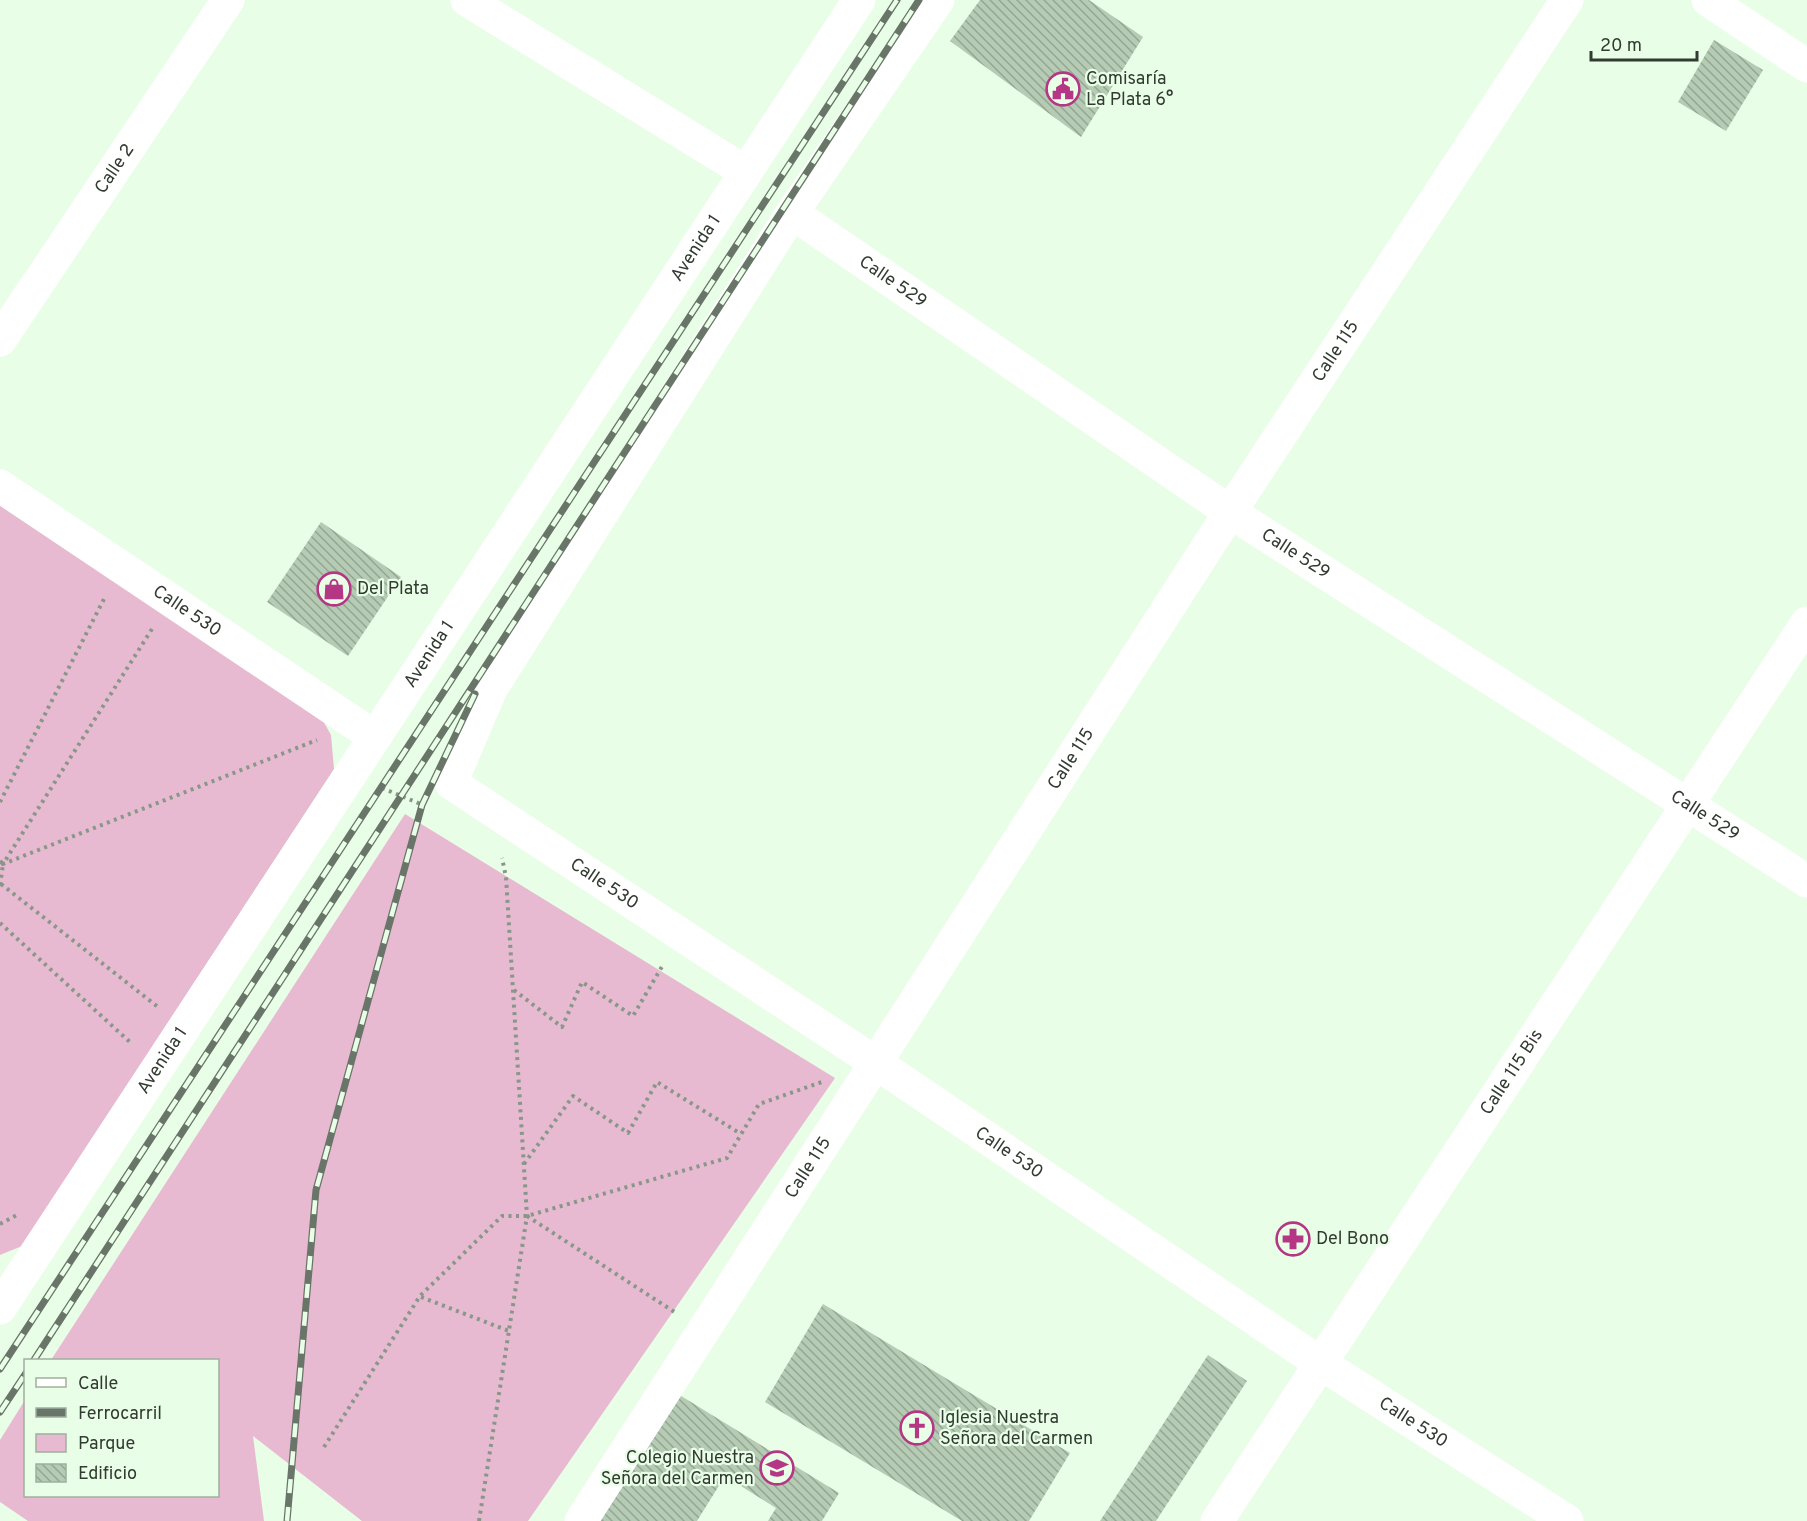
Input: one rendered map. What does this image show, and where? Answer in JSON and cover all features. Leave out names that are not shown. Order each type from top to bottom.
[{"type":"street","name":"Calle 2","points":[[0,340],[228,0]]},
{"type":"street","points":[[467,0],[746,172]]},
{"type":"street","name":"Avenida 1","points":[[2,1299],[375,737],[859,0]]},
{"type":"street","points":[[451,783],[491,689],[792,213],[938,0]]},
{"type":"street","name":"Calle 115","points":[[581,1521],[1230,512],[1567,0]]},
{"type":"street","points":[[1708,0],[1807,66]]},
{"type":"street","name":"Calle 529","points":[[792,213],[1230,512],[1807,881]]},
{"type":"street","name":"Calle 530","points":[[0,486],[375,737]]},
{"type":"street","name":"Calle 115 Bis","points":[[1217,1521],[1807,623]]},
{"type":"street","name":"Calle 530","points":[[451,783],[876,1063],[1320,1362],[1567,1521]]},
{"type":"path","points":[[0,802],[110,587]]},
{"type":"path","points":[[158,619],[2,863],[1,884],[163,1011]]},
{"type":"path","points":[[314,731],[319,739],[321,750]]},
{"type":"path","points":[[2,863],[331,735],[375,737],[381,787],[400,797],[422,805],[445,808],[451,783]]},
{"type":"path","points":[[479,1521],[527,1216],[514,990],[506,877],[502,857]]},
{"type":"path","points":[[0,923],[137,1048]]},
{"type":"path","points":[[514,990],[562,1027],[582,982],[633,1016],[680,935]]},
{"type":"path","points":[[524,1164],[573,1096],[628,1133],[657,1082],[741,1134]]},
{"type":"path","points":[[324,1447],[420,1296],[502,1216],[527,1216],[727,1158],[759,1104],[823,1082]]},
{"type":"path","points":[[527,1216],[704,1332]]},
{"type":"path","points":[[420,1296],[509,1331]]},
{"type":"green space","points":[[0,503],[322,719],[331,735],[334,769],[22,1246],[0,1255]]},
{"type":"green space","points":[[405,814],[835,1078],[528,1521],[362,1521],[253,1436],[264,1521],[28,1521],[0,1502],[0,1440],[24,1402],[24,1497],[219,1497],[219,1359],[52,1359]]},
{"type":"building","name":"Comisaría La Plata 6°","points":[[980,0],[1089,0],[1143,37],[1081,137],[950,41]]},
{"type":"building","points":[[1714,40],[1763,70],[1726,131],[1678,102]]},
{"type":"building","name":"Del Plata","points":[[321,522],[401,577],[348,656],[267,602]]},
{"type":"building","name":"Iglesia Nuestra Señora del Carmen","points":[[823,1304],[1070,1453],[1029,1521],[962,1521],[765,1402]]},
{"type":"building","points":[[1208,1355],[1247,1381],[1156,1521],[1100,1521]]},
{"type":"building","points":[[673,1391],[839,1493],[822,1521],[768,1521],[776,1508],[725,1476],[697,1521],[595,1521]]},
{"type":"railway","points":[[0,1369],[897,0]]},
{"type":"railway","points":[[35,1359],[919,0]]},
{"type":"railway","points":[[287,1521],[316,1190],[422,805],[475,694]]},
{"type":"railway","points":[[0,1412],[24,1376]]},
{"type":"place","name":"Comisaría La Plata 6°","points":[[1063,89]]},
{"type":"place","name":"Del Plata","points":[[334,589]]},
{"type":"place","name":"Del Bono","points":[[1293,1239]]},
{"type":"place","name":"Iglesia Nuestra Señora del Carmen","points":[[917,1428]]},
{"type":"place","name":"Colegio Nuestra Señora del Carmen","points":[[777,1468]]}]
